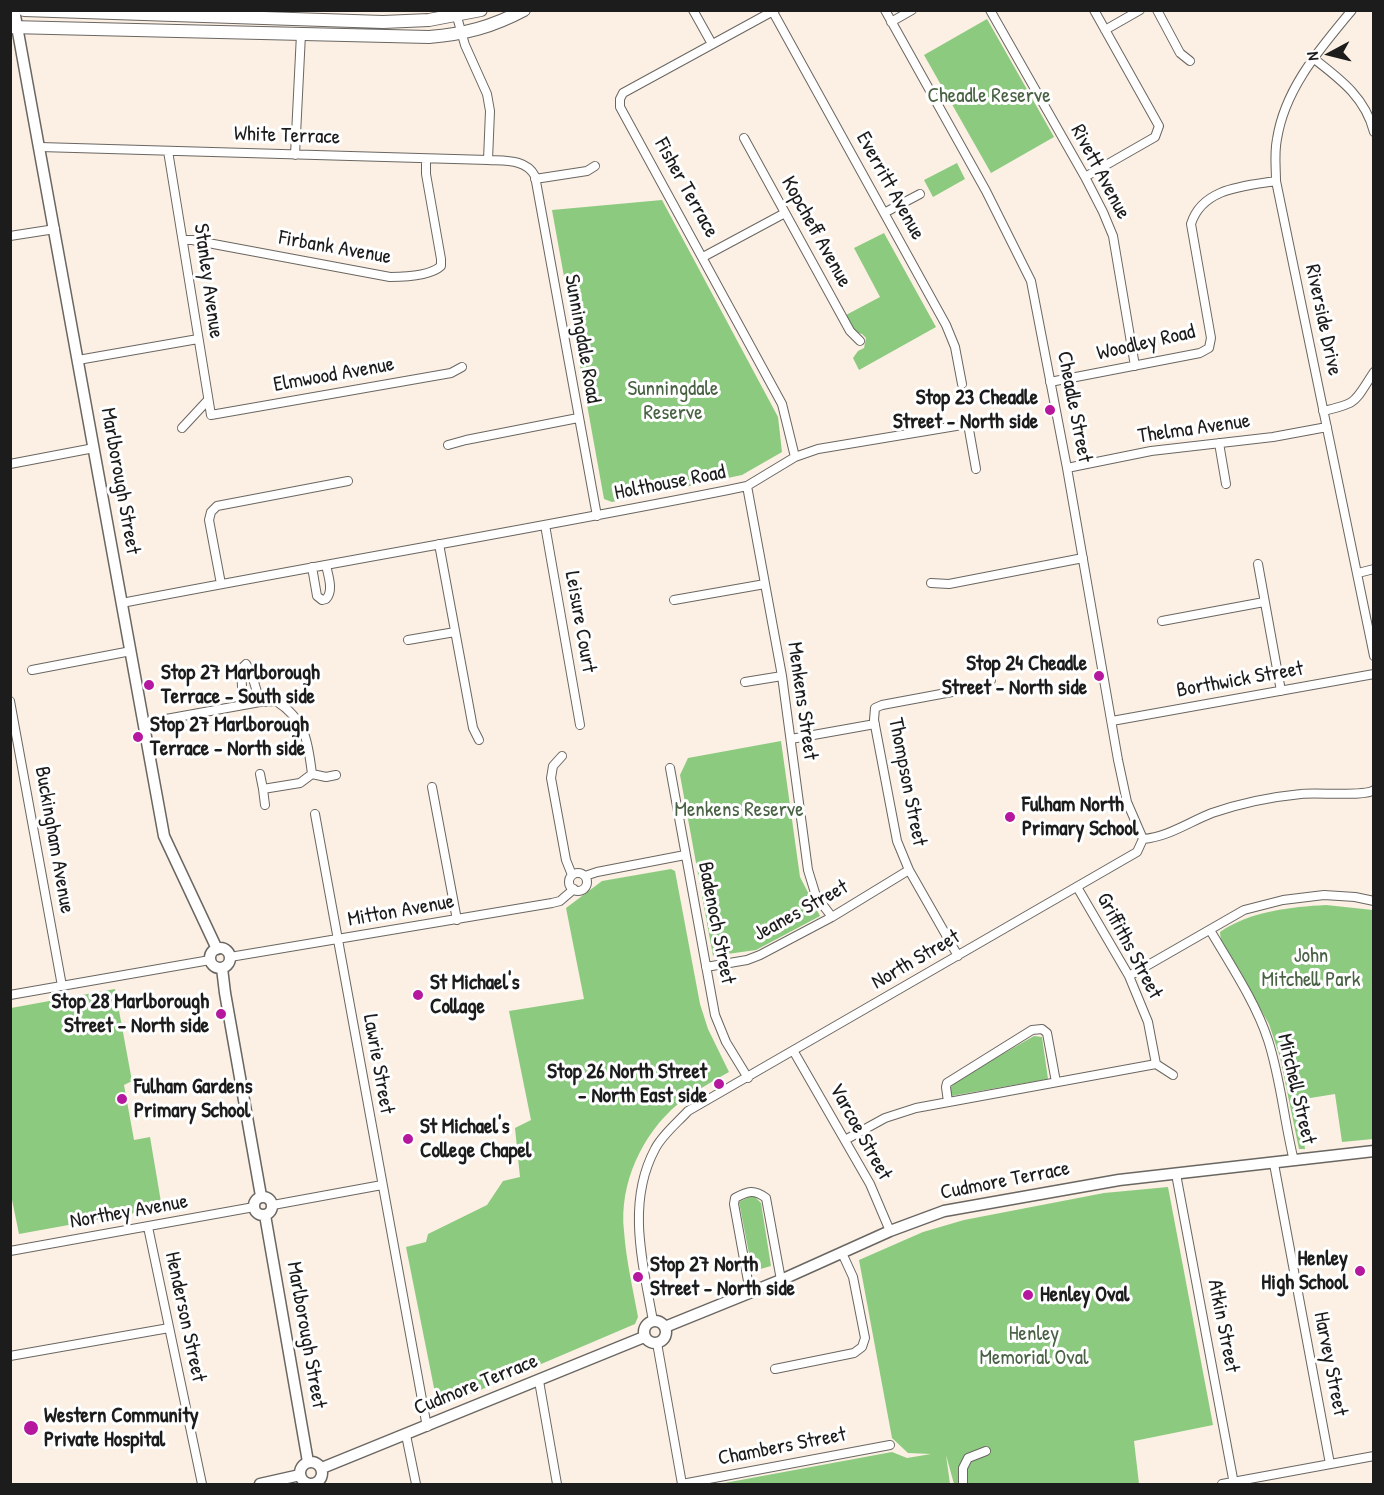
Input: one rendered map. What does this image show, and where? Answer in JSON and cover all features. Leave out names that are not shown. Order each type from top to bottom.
[{"type":"main road","points":[[24,10],[382,22],[429,20],[481,10]]},
{"type":"main road","points":[[14,27],[396,38],[461,34],[488,27],[524,10]]},
{"type":"street","name":"Marlborough Street","points":[[14,10],[14,27],[40,147],[164,836],[217,949]]},
{"type":"street","points":[[693,10],[712,44]]},
{"type":"street","name":"Cheadle Street","points":[[885,10],[986,191],[1031,281],[1113,721],[1118,760],[1127,802],[1143,839]]},
{"type":"street","points":[[891,22],[912,10]]},
{"type":"street","name":"Rivett Avenue","points":[[990,10],[1104,212],[1113,236],[1135,366]]},
{"type":"street","points":[[1084,177],[1155,137],[1159,126],[1094,10]]},
{"type":"street","points":[[1105,30],[1140,10]]},
{"type":"street","points":[[1157,10],[1180,53],[1190,61]]},
{"type":"street","name":"Riverside Drive","points":[[1352,10],[1313,58],[1286,106],[1276,140],[1276,182],[1371,631],[1374,656]]},
{"type":"street","name":"Fisher Terrace","points":[[774,11],[623,93],[620,107],[782,404],[795,457]]},
{"type":"street","name":"Everritt Avenue","points":[[774,11],[946,325],[955,347],[962,384]]},
{"type":"street","points":[[457,16],[461,34],[487,94],[490,111],[488,160]]},
{"type":"street","points":[[295,154],[301,34]]},
{"type":"street","points":[[1313,58],[1344,81],[1370,118],[1374,132]]},
{"type":"street","name":"Kopcheff Avenue","points":[[744,138],[850,331],[860,341]]},
{"type":"street","name":"White Terrace","points":[[40,147],[488,160],[524,164],[531,169]]},
{"type":"street","name":"Stanley Avenue","points":[[168,151],[211,415]]},
{"type":"street","name":"Firbank Avenue","points":[[184,240],[390,277],[436,271],[441,266],[441,259],[426,174],[426,159]]},
{"type":"street","points":[[535,179],[587,171],[595,166]]},
{"type":"street","name":"Sunningdale Road","points":[[531,169],[535,179],[597,516]]},
{"type":"street","name":"Woodley Road","points":[[1050,382],[1200,353],[1209,348],[1211,344],[1191,224],[1194,212],[1219,193],[1276,182]]},
{"type":"street","points":[[884,213],[920,194]]},
{"type":"street","points":[[703,257],[785,213]]},
{"type":"street","points":[[10,236],[55,229]]},
{"type":"street","points":[[78,360],[198,339]]},
{"type":"street","name":"Elmwood Avenue","points":[[211,415],[451,373],[462,367]]},
{"type":"street","points":[[1323,411],[1350,405],[1356,400],[1374,372]]},
{"type":"street","points":[[182,428],[208,400]]},
{"type":"street","points":[[448,445],[578,418]]},
{"type":"street","name":"Holthouse Road","points":[[122,603],[597,516],[747,486],[795,457],[818,449],[968,424],[976,469]]},
{"type":"street","name":"Thelma Avenue","points":[[1067,468],[1151,452],[1273,437],[1327,427]]},
{"type":"street","points":[[1219,443],[1226,484]]},
{"type":"street","points":[[10,464],[93,448]]},
{"type":"street","points":[[221,584],[209,520],[211,512],[217,506],[348,481]]},
{"type":"street","name":"Menkens Street","points":[[747,486],[782,676],[808,870],[816,896],[832,917]]},
{"type":"street","name":"Leisure Court","points":[[545,525],[580,724]]},
{"type":"street","points":[[439,544],[473,728],[479,740]]},
{"type":"street","points":[[931,583],[949,584],[1083,558]]},
{"type":"street","points":[[1258,564],[1281,691]]},
{"type":"street","points":[[312,567],[317,596],[322,600],[330,596],[326,565]]},
{"type":"street","points":[[1358,573],[1374,569]]},
{"type":"street","points":[[674,600],[765,584]]},
{"type":"street","points":[[1162,621],[1264,602]]},
{"type":"street","points":[[408,640],[455,632]]},
{"type":"street","points":[[32,670],[131,651]]},
{"type":"street","points":[[243,705],[241,669],[246,664],[251,672],[260,702]]},
{"type":"street","name":"Borthwick Street","points":[[1113,721],[1374,674]]},
{"type":"street","points":[[745,682],[782,676]]},
{"type":"street","name":"Thompson Street","points":[[958,956],[909,870],[897,841],[875,724],[875,708],[984,686],[992,680]]},
{"type":"street","name":"Buckingham Avenue","points":[[10,700],[62,986]]},
{"type":"street","points":[[144,723],[276,700],[305,731],[312,774]]},
{"type":"street","points":[[792,739],[875,724]]},
{"type":"street","points":[[562,756],[553,766],[551,778],[566,861],[572,875],[569,883],[574,890],[580,890],[586,886],[585,876]]},
{"type":"street","name":"Badenoch Street","points":[[670,768],[706,967],[720,1028],[748,1078]]},
{"type":"street","points":[[260,774],[265,805]]},
{"type":"street","points":[[263,789],[300,783],[312,774],[326,777],[336,775]]},
{"type":"street","points":[[432,787],[457,920]]},
{"type":"street","points":[[1143,839],[1159,837],[1210,814],[1252,801],[1303,794],[1364,794],[1374,790]]},
{"type":"street","name":"Lawrie Street","points":[[315,814],[427,1427]]},
{"type":"street","name":"North Street","points":[[653,1321],[639,1231],[641,1190],[652,1157],[660,1142],[688,1111],[794,1052],[1137,852],[1143,839]]},
{"type":"street","points":[[572,875],[578,873],[585,876],[685,855]]},
{"type":"street","name":"Jeanes Street","points":[[706,967],[747,960],[832,917],[909,870]]},
{"type":"street","name":"Griffiths Street","points":[[1077,887],[1129,976],[1148,1022],[1156,1064]]},
{"type":"street","name":"Mitton Avenue","points":[[230,957],[560,901],[574,890]]},
{"type":"street","points":[[1129,976],[1244,910],[1298,897],[1324,895],[1374,901]]},
{"type":"street","name":"Mitchell Street","points":[[1210,930],[1257,1013],[1267,1038],[1281,1088],[1294,1161]]},
{"type":"street","points":[[217,949],[224,950],[230,957],[228,965],[222,968],[214,966],[210,960],[217,949]]},
{"type":"street","points":[[10,995],[210,960]]},
{"type":"street","points":[[222,968],[261,1197]]},
{"type":"street","points":[[948,1102],[947,1083],[1032,1030],[1042,1029],[1047,1033],[1056,1082]]},
{"type":"street","name":"Varcoe Street","points":[[794,1052],[870,1184],[890,1231]]},
{"type":"street","points":[[845,1140],[885,1118],[915,1108],[1156,1064],[1173,1075]]},
{"type":"street","name":"Cudmore Terrace","points":[[665,1327],[781,1280],[890,1231],[945,1211],[1079,1186],[1374,1151]]},
{"type":"street","name":"Harvey Street","points":[[1274,1164],[1330,1464]]},
{"type":"street","name":"Atkin Street","points":[[1176,1174],[1234,1484]]},
{"type":"street","points":[[273,1205],[382,1185]]},
{"type":"street","points":[[750,1292],[734,1204],[735,1198],[751,1191],[766,1197],[781,1280]]},
{"type":"street","points":[[261,1197],[268,1197],[273,1205],[270,1212],[265,1215],[257,1213],[254,1207],[256,1199],[261,1197]]},
{"type":"street","name":"Northey Avenue","points":[[10,1251],[254,1207]]},
{"type":"street","name":"Marlborough Street","points":[[265,1215],[308,1462]]},
{"type":"street","name":"Henderson Street","points":[[148,1227],[202,1485]]},
{"type":"street","points":[[775,1369],[854,1353],[862,1347],[865,1338],[853,1277],[842,1253]]},
{"type":"street","points":[[653,1321],[665,1327],[665,1337],[657,1343],[649,1342],[644,1337],[645,1327],[653,1321]]},
{"type":"street","points":[[10,1356],[169,1328]]},
{"type":"street","name":"Cudmore Terrace","points":[[322,1468],[644,1337]]},
{"type":"street","points":[[657,1343],[682,1484]]},
{"type":"street","points":[[539,1381],[557,1485]]},
{"type":"street","points":[[406,1435],[416,1485]]},
{"type":"street","name":"Chambers Street","points":[[682,1484],[890,1445]]},
{"type":"street","points":[[963,1485],[963,1468],[968,1458],[986,1451]]},
{"type":"street","points":[[1222,1485],[1374,1456]]},
{"type":"street","points":[[308,1462],[316,1462],[322,1468],[320,1480],[314,1484],[304,1481],[300,1476],[301,1468],[308,1462]]},
{"type":"street","points":[[260,1485],[300,1476]]},
{"type":"green space","name":"Cheadle Reserve","points":[[987,19],[1054,137],[991,173],[924,55]]},
{"type":"green space","points":[[957,163],[965,179],[933,197],[924,180]]},
{"type":"green space","name":"Sunningdale Reserve","points":[[662,200],[778,417],[782,452],[742,475],[612,502],[604,499],[552,210]]},
{"type":"green space","points":[[884,233],[936,327],[859,370],[853,358],[858,351],[864,348],[866,338],[854,332],[846,315],[880,297],[854,248]]},
{"type":"green space","name":"Menkens Reserve","points":[[781,741],[800,877],[820,916],[756,950],[713,956],[680,775],[688,758]]},
{"type":"green space","points":[[671,869],[675,871],[700,1004],[708,1029],[729,1072],[690,1095],[665,1116],[644,1145],[629,1178],[623,1213],[626,1253],[638,1317],[635,1324],[438,1408],[406,1247],[426,1242],[428,1234],[487,1205],[503,1181],[520,1177],[515,1128],[531,1120],[509,1011],[584,999],[566,908],[602,881]]},
{"type":"green space","name":"John Mitchell Park","points":[[1326,905],[1373,910],[1373,1139],[1342,1142],[1335,1094],[1298,1100],[1305,1149],[1299,1149],[1280,1057],[1269,1024],[1221,941],[1220,932],[1244,919],[1271,911]]},
{"type":"green space","points":[[115,989],[132,1081],[124,1085],[134,1140],[150,1137],[162,1208],[19,1234],[10,1190],[11,1008]]},
{"type":"green space","points":[[1034,1036],[1042,1037],[1048,1079],[951,1096],[950,1089],[955,1081]]},
{"type":"green space","name":"Henley Memorial Oval","points":[[1168,1187],[1213,1425],[1134,1441],[1139,1484],[954,1484],[946,1455],[950,1484],[719,1484],[892,1452],[907,1458],[931,1454],[908,1453],[892,1438],[859,1260],[923,1232],[964,1220],[1104,1193]]},
{"type":"green space","points":[[753,1195],[761,1203],[771,1266],[757,1270],[752,1269],[739,1202]]},
{"type":"place","name":"Stop 23 Cheadle Street - North side","points":[[1050,410]]},
{"type":"place","name":"Stop 24 Cheadle Street - North side","points":[[1099,676]]},
{"type":"place","name":"Stop 27 Marlborough Terrace - South side","points":[[149,685]]},
{"type":"place","name":"Stop 27 Marlborough Terrace - North side","points":[[138,737]]},
{"type":"place","name":"Fulham North Primary School","points":[[1010,817]]},
{"type":"place","name":"St Michael's Collage","points":[[418,995]]},
{"type":"place","name":"Stop 28 Marlborough Street - North side","points":[[221,1014]]},
{"type":"place","name":"Stop 26 North Street - North East side","points":[[719,1084]]},
{"type":"place","name":"Fulham Gardens Primary School","points":[[122,1099]]},
{"type":"place","name":"St Michael's College Chapel","points":[[408,1139]]},
{"type":"place","name":"Henley High School","points":[[1360,1271]]},
{"type":"place","name":"Stop 27 North Street - North side","points":[[638,1277]]},
{"type":"place","name":"Henley Oval","points":[[1028,1295]]},
{"type":"place","name":"Western Community Private Hospital","points":[[31,1428]]}]
